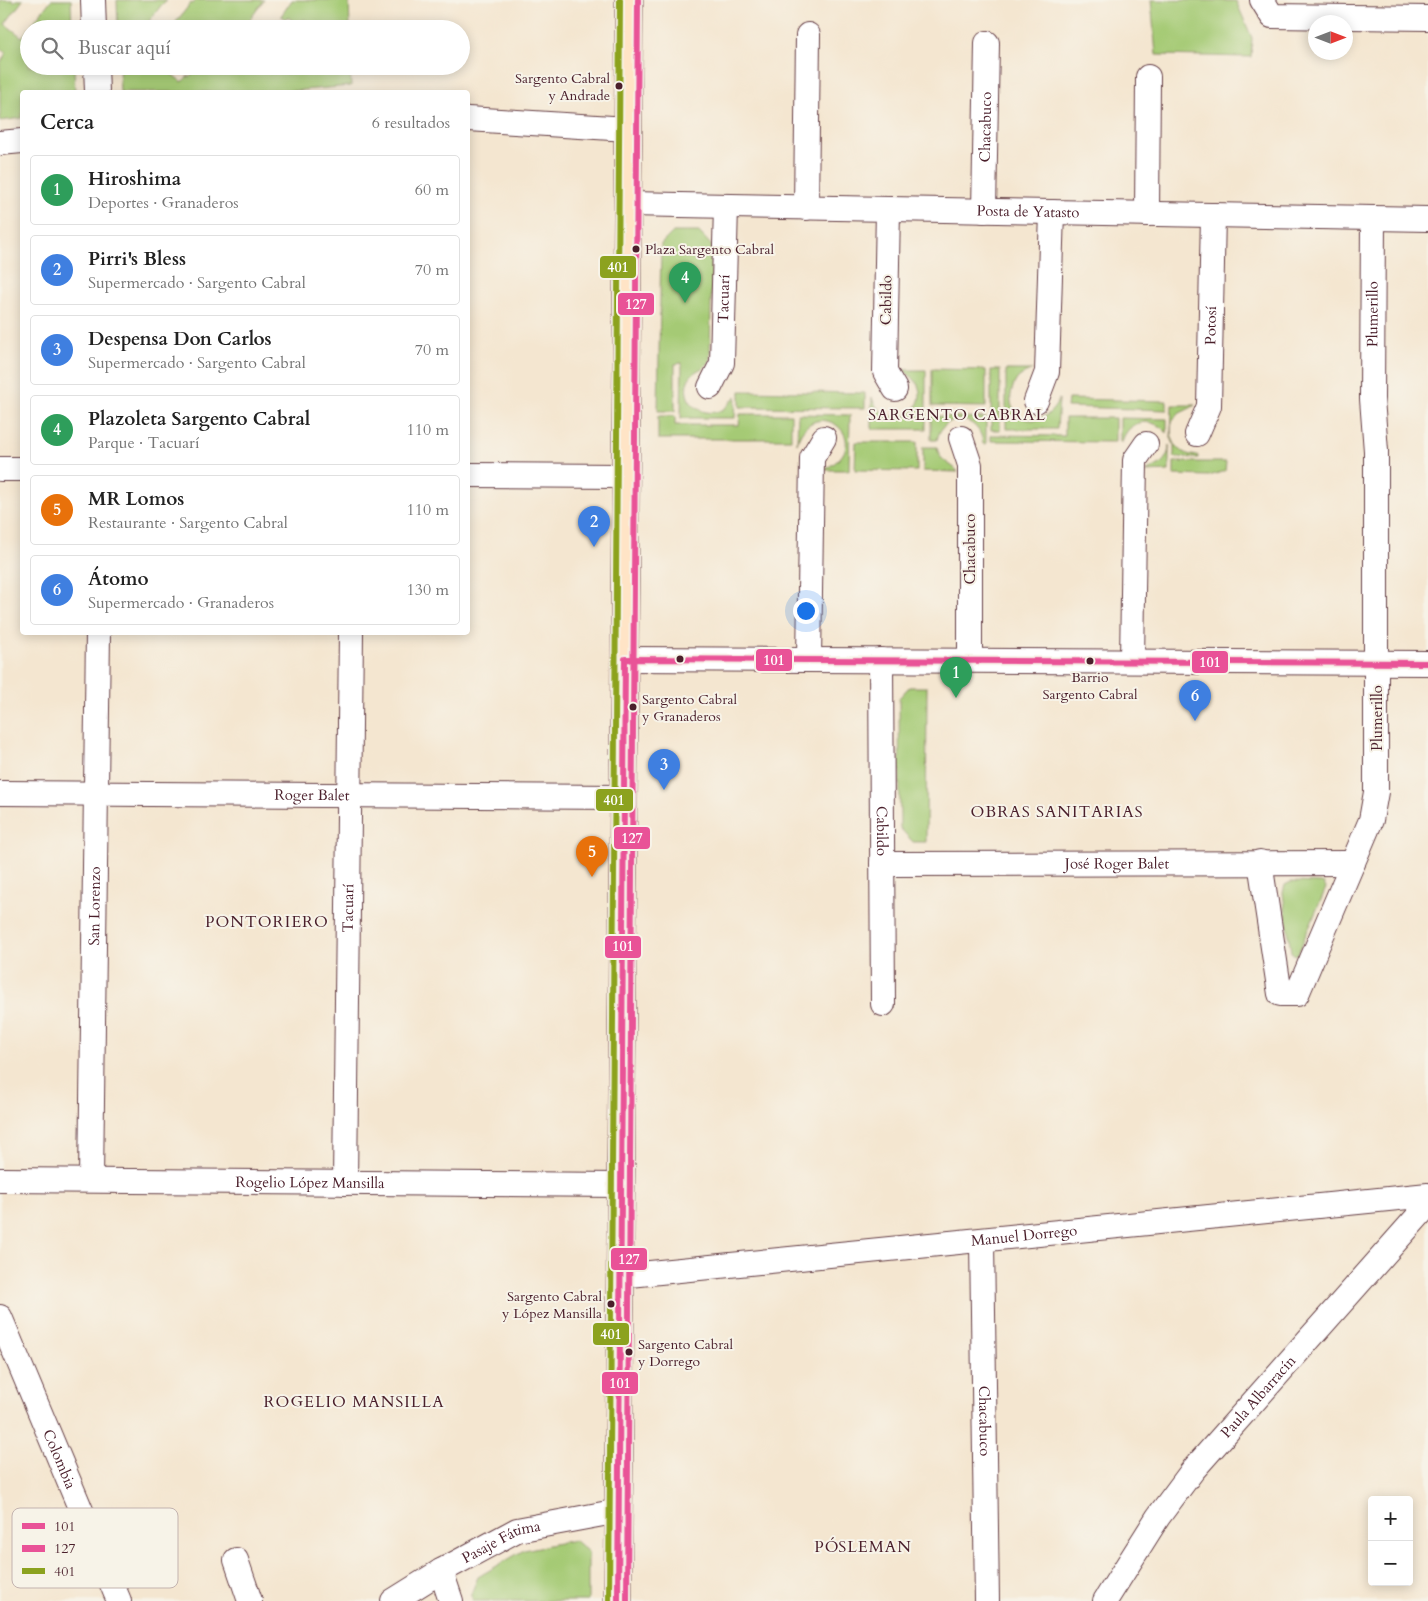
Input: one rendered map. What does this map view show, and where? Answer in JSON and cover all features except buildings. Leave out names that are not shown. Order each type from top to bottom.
[{"type":"main road","points":[[618,1601],[629,0]]},
{"type":"street","points":[[93,0],[94,20]]},
{"type":"street","points":[[1262,0],[1272,16],[1428,18]]},
{"type":"street","points":[[806,208],[808,34]]},
{"type":"street","name":"Chacabuco","points":[[984,211],[987,44]]},
{"type":"street","points":[[96,75],[97,90]]},
{"type":"street","points":[[1147,214],[1148,77]]},
{"type":"street","points":[[470,119],[628,129]]},
{"type":"street","points":[[0,143],[20,141]]},
{"type":"street","name":"Posta de Yatasto","points":[[628,204],[1428,219]]},
{"type":"street","name":"Tacuarí","points":[[710,387],[722,363],[726,206]]},
{"type":"street","name":"Cabildo","points":[[888,209],[885,372],[895,389]]},
{"type":"street","points":[[1036,401],[1047,372],[1052,212]]},
{"type":"street","name":"Potosí","points":[[1198,434],[1208,406],[1213,215]]},
{"type":"street","name":"Plumerillo","points":[[1260,862],[1280,994],[1297,994],[1371,820],[1376,792],[1376,451],[1372,398],[1373,218]]},
{"type":"street","points":[[809,660],[812,458],[824,438]]},
{"type":"street","name":"Chacabuco","points":[[961,438],[970,465],[970,660]]},
{"type":"street","points":[[1132,661],[1134,460],[1146,444]]},
{"type":"street","points":[[0,469],[20,469]]},
{"type":"street","points":[[470,475],[626,476]]},
{"type":"street","name":"San Lorenzo","points":[[91,1180],[98,635]]},
{"type":"street","name":"Tacuarí","points":[[345,1182],[350,635]]},
{"type":"street","points":[[625,659],[1428,663]]},
{"type":"street","name":"Cabildo","points":[[881,660],[882,1004]]},
{"type":"street","name":"Roger Balet","points":[[0,794],[624,798]]},
{"type":"street","name":"José Roger Balet","points":[[882,864],[1353,863]]},
{"type":"street","name":"Rogelio López Mansilla","points":[[0,1180],[621,1185]]},
{"type":"street","name":"Manuel Dorrego","points":[[620,1276],[1428,1195]]},
{"type":"street","name":"Paula Albarracín","points":[[1105,1601],[1158,1517],[1193,1470],[1428,1205]]},
{"type":"street","name":"Chacabuco","points":[[982,1240],[987,1601]]},
{"type":"street","name":"Colombia","points":[[0,1317],[80,1508]]},
{"type":"street","name":"Pasaje Fátima","points":[[392,1601],[441,1571],[517,1530],[619,1511]]},
{"type":"street","points":[[236,1560],[250,1601]]},
{"type":"street","points":[[441,1571],[451,1601]]},
{"type":"street","name":"Colombia","points":[[114,1588],[119,1601]]},
{"type":"green space","points":[[0,0],[12,0],[14,2],[16,0],[23,0],[5,24],[20,35],[20,75],[74,75],[75,90],[20,90],[20,118],[0,121],[0,64],[6,53],[0,49]]},
{"type":"green space","points":[[51,0],[71,0],[72,20],[35,20]]},
{"type":"green space","points":[[117,0],[167,0],[150,20],[118,20]]},
{"type":"green space","points":[[196,0],[264,0],[250,20],[178,20],[191,3],[193,4]]},
{"type":"green space","points":[[292,0],[349,0],[350,20],[292,20],[281,16]]},
{"type":"green space","points":[[1151,0],[1236,1],[1252,38],[1251,57],[1156,55]]},
{"type":"green space","points":[[119,75],[173,75],[182,82],[191,75],[350,75],[351,86],[304,90],[120,90]]},
{"type":"green space","points":[[673,232],[699,232],[712,246],[710,360],[708,364],[691,375],[687,384],[688,397],[695,407],[700,410],[713,412],[724,409],[736,396],[735,418],[681,418],[682,363],[675,364],[675,411],[658,411],[661,244]]},
{"type":"green space","points":[[932,369],[986,370],[986,407],[932,406]]},
{"type":"green space","points":[[903,370],[926,370],[926,429],[872,429],[872,397],[880,411],[894,417],[906,416],[917,405],[920,393],[918,386],[910,375]]},
{"type":"green space","points":[[991,370],[1000,370],[1000,430],[991,430]]},
{"type":"green space","points":[[1006,370],[1033,370],[1019,377],[1013,387],[1011,398],[1013,408],[1018,415],[1034,420],[1044,417],[1052,410],[1059,399],[1057,429],[1006,429]]},
{"type":"green space","points":[[740,391],[865,393],[865,408],[740,407]]},
{"type":"green space","points":[[1068,399],[1167,401],[1167,410],[1067,407]]},
{"type":"green space","points":[[1172,405],[1195,405],[1175,417],[1171,426]]},
{"type":"green space","points":[[740,414],[791,414],[791,439],[658,439],[658,416],[675,416],[675,425],[739,425]]},
{"type":"green space","points":[[798,414],[850,415],[849,470],[823,470],[838,460],[845,449],[846,439],[842,430],[824,420],[814,422],[803,431],[797,443]]},
{"type":"green space","points":[[931,416],[986,418],[986,444],[983,444],[981,434],[976,427],[962,420],[954,420],[946,424],[937,440],[931,440]]},
{"type":"green space","points":[[1065,418],[1115,418],[1115,442],[991,441],[991,435],[1065,436]]},
{"type":"green space","points":[[1120,418],[1167,419],[1167,433],[1155,424],[1142,422],[1130,428],[1122,442],[1120,442]]},
{"type":"green space","points":[[1171,432],[1179,449],[1187,454],[1198,456],[1198,458],[1174,457]]},
{"type":"green space","points":[[856,442],[917,442],[917,471],[855,470]]},
{"type":"green space","points":[[923,447],[937,447],[940,456],[958,472],[923,471]]},
{"type":"green space","points":[[1169,451],[1169,471],[1145,472],[1162,462]]},
{"type":"green space","points":[[1174,462],[1226,462],[1225,471],[1209,476],[1174,475]]},
{"type":"green space","points":[[909,687],[927,687],[926,842],[913,842],[900,828],[899,698]]},
{"type":"green space","points":[[1291,882],[1321,883],[1326,888],[1298,953],[1295,955],[1291,952],[1283,893],[1285,885]]},
{"type":"green space","points":[[574,1540],[588,1552],[588,1601],[473,1601],[471,1594],[478,1577],[524,1550]]},
{"type":"transit line","name":"401","points":[[609,1601],[620,0]]},
{"type":"transit line","name":"127","points":[[627,1601],[638,0]]},
{"type":"transit line","name":"101","points":[[618,1601],[625,659],[1428,663]]},
{"type":"place","name":"Sargento Cabral y Andrade","points":[[619,86]]},
{"type":"place","name":"Plaza Sargento Cabral","points":[[636,249]]},
{"type":"place","name":"Plazoleta Sargento Cabral","points":[[685,303]]},
{"type":"place","name":"Pirri's Bless","points":[[594,547]]},
{"type":"place","name":"Barrio Sargento Cabral","points":[[1090,661]]},
{"type":"place","name":"Hiroshima","points":[[956,698]]},
{"type":"place","name":"Sargento Cabral y Granaderos","points":[[633,707]]},
{"type":"place","name":"Átomo","points":[[1195,721]]},
{"type":"place","name":"Despensa Don Carlos","points":[[664,790]]},
{"type":"place","name":"MR Lomos","points":[[592,877]]},
{"type":"place","name":"Sargento Cabral y López Mansilla","points":[[611,1304]]},
{"type":"place","name":"Sargento Cabral y Dorrego","points":[[629,1352]]},
{"type":"district","name":"SARGENTO CABRAL","points":[[957,415]]},
{"type":"district","name":"OBRAS SANITARIAS","points":[[1057,812]]},
{"type":"district","name":"PONTORIERO","points":[[267,922]]},
{"type":"district","name":"ROGELIO MANSILLA","points":[[354,1402]]},
{"type":"district","name":"PÓSLEMAN","points":[[863,1547]]}]
